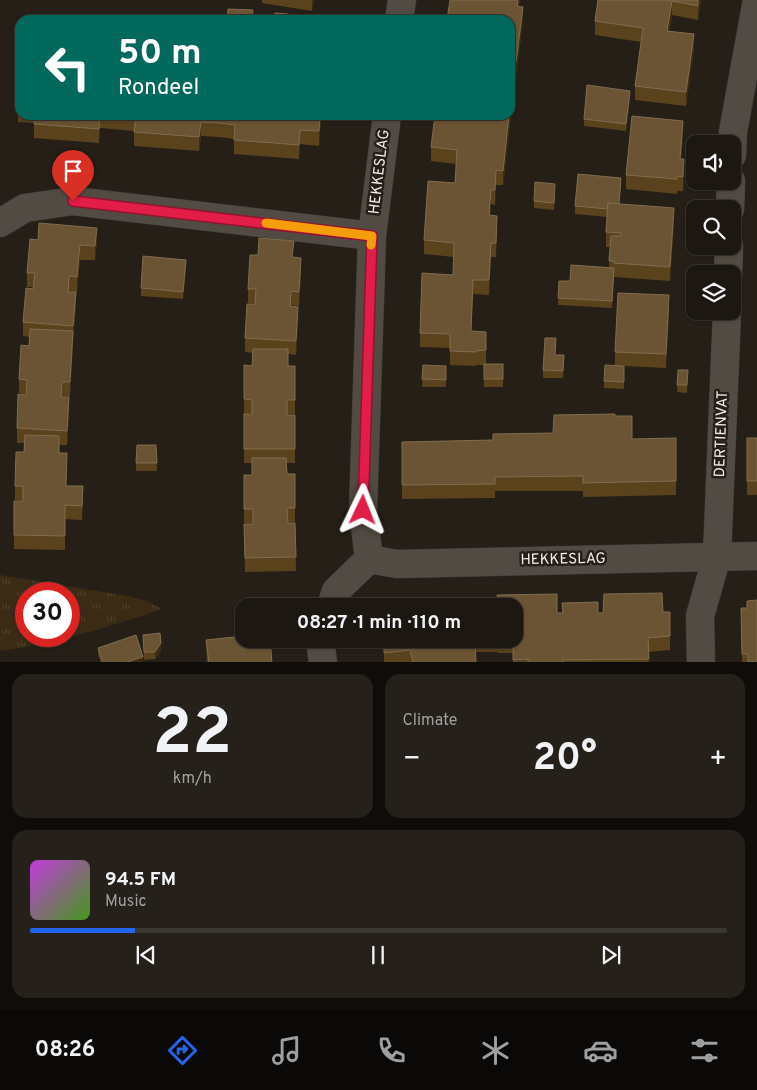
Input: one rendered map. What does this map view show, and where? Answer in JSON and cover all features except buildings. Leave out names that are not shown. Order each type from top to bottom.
[{"type":"street","points":[[400,15],[402,0]]},
{"type":"street","points":[[733,135],[757,0]]},
{"type":"street","name":"HEKKESLAG","points":[[386,120],[372,236],[363,510],[369,558],[397,564],[757,556]]},
{"type":"street","points":[[0,223],[25,208],[73,201],[372,236]]},
{"type":"street","name":"DERTIENVAT","points":[[701,662],[700,616],[717,556],[726,320]]},
{"type":"street","points":[[334,598],[336,591],[369,558]]},
{"type":"street","points":[[321,648],[323,662]]},
{"type":"green space","points":[[0,575],[43,582],[15,582],[15,647],[23,647],[0,651]]},
{"type":"green space","points":[[80,588],[128,596],[147,601],[162,609],[122,622],[80,634]]},
{"type":"slow traffic","points":[[266,223],[372,236],[371,245]]},
{"type":"route","points":[[73,201],[372,236],[363,510]]}]
